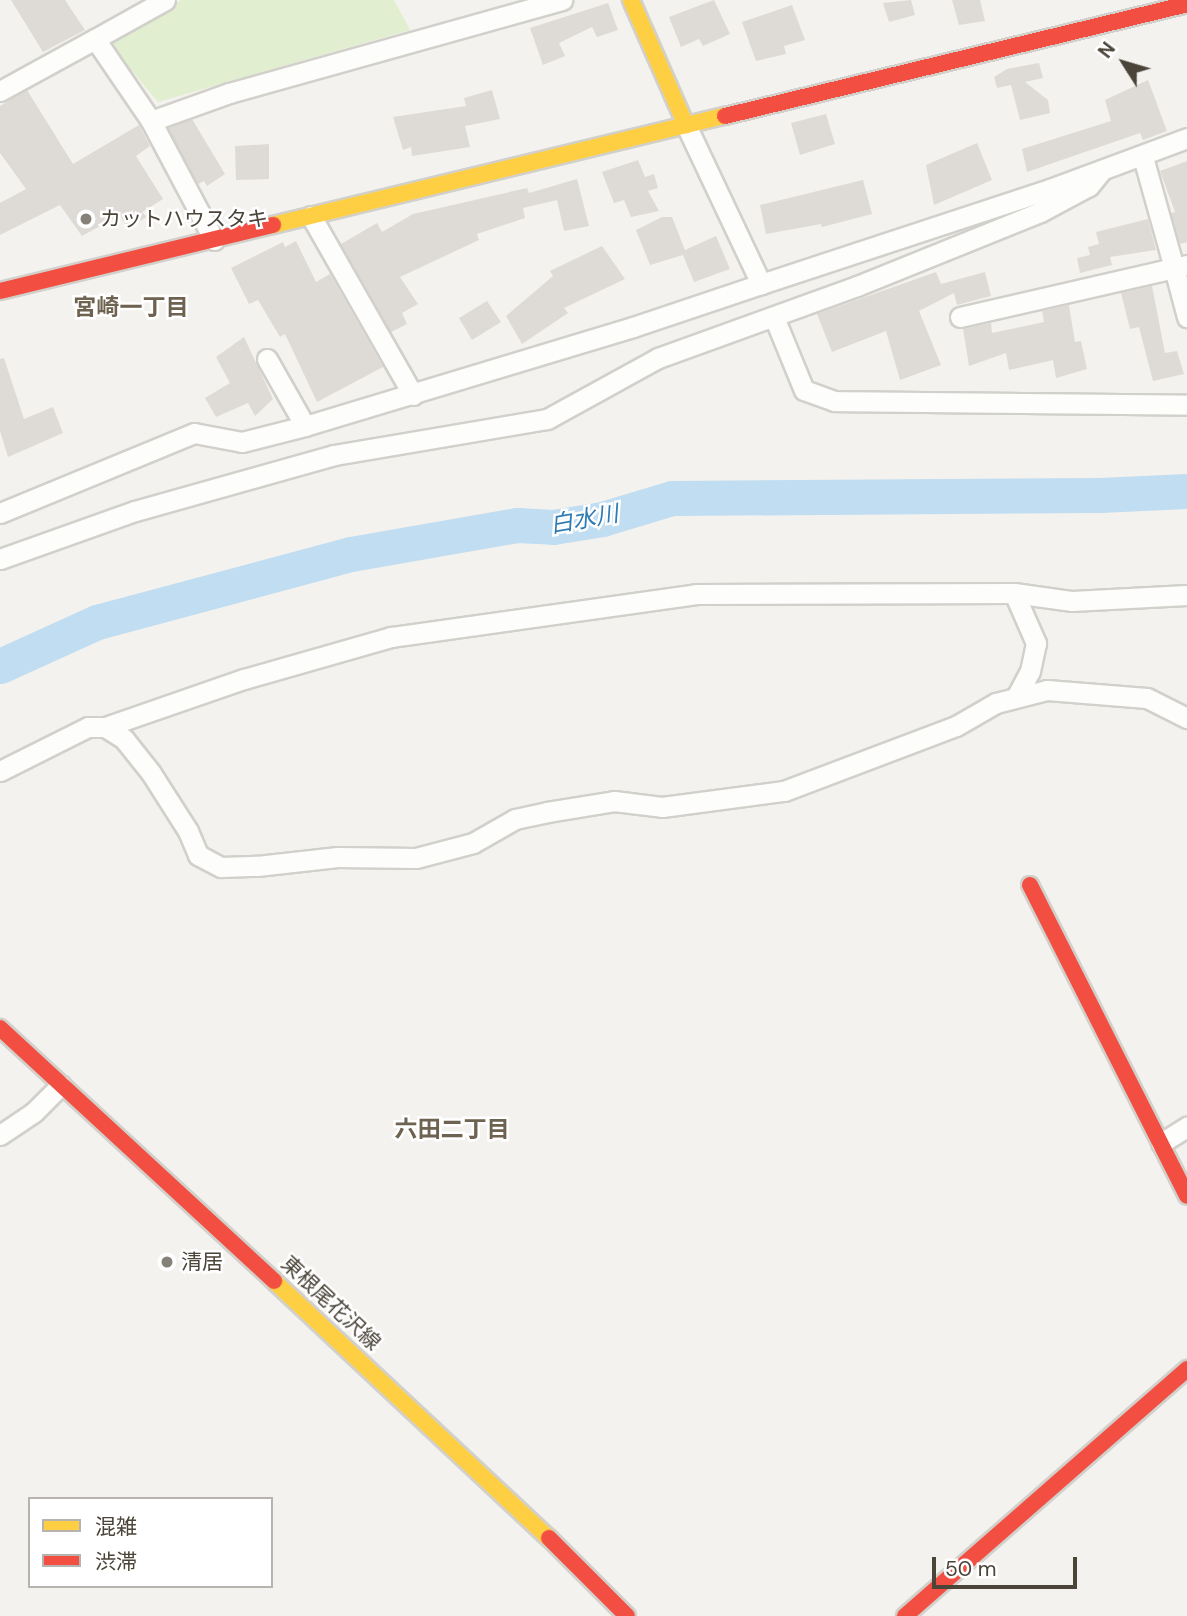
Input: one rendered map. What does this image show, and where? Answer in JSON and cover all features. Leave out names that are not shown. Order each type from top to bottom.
[{"type":"street","points":[[0,91],[165,0]]},
{"type":"street","points":[[150,121],[229,93],[562,0]]},
{"type":"street","points":[[631,0],[761,284]]},
{"type":"street","points":[[0,291],[1187,4]]},
{"type":"street","points":[[94,39],[150,121],[214,240]]},
{"type":"street","points":[[0,513],[194,433],[243,442],[413,395],[761,284],[1101,171],[1187,138]]},
{"type":"street","points":[[1143,156],[1181,266],[1187,317]]},
{"type":"street","points":[[0,559],[135,511],[334,455],[547,419],[658,358],[774,317],[1040,212],[1089,186],[1101,171]]},
{"type":"street","points":[[311,216],[413,395]]},
{"type":"street","points":[[960,317],[1181,266]]},
{"type":"street","points":[[774,317],[804,390],[834,401],[1187,405]]},
{"type":"street","points":[[267,359],[305,426]]},
{"type":"street","points":[[0,771],[88,727],[106,727],[244,678],[364,644],[460,626],[696,594],[1014,593],[1072,601],[1187,595]]},
{"type":"street","points":[[1014,593],[1036,643],[1030,671],[1016,697]]},
{"type":"street","points":[[106,727],[124,739],[151,773],[188,831],[198,855],[221,867],[337,857],[415,858],[473,843],[515,819],[547,812],[614,802],[662,807],[784,791],[956,726],[1016,697],[1047,690],[1147,698],[1187,718]]},
{"type":"street","points":[[1030,884],[1187,1196]]},
{"type":"street","name":"東根尾花沢線","points":[[0,1028],[523,1511],[627,1616]]},
{"type":"street","points":[[0,1135],[34,1112],[61,1085]]},
{"type":"street","points":[[1161,1143],[1187,1127]]},
{"type":"street","points":[[905,1616],[1187,1369]]},
{"type":"green space","points":[[181,0],[394,0],[410,30],[158,102],[108,42]]},
{"type":"building","points":[[11,0],[65,0],[85,30],[43,52]]},
{"type":"building","points":[[714,0],[730,34],[703,46],[699,39],[681,47],[669,17]]},
{"type":"building","points":[[911,0],[915,15],[889,22],[883,3]]},
{"type":"building","points":[[952,0],[980,0],[985,21],[959,25]]},
{"type":"building","points":[[608,3],[618,30],[597,37],[592,27],[559,43],[565,56],[543,65],[530,28]]},
{"type":"building","points":[[792,5],[805,40],[784,46],[786,54],[756,61],[742,22]]},
{"type":"building","points":[[1039,63],[1043,78],[1025,82],[1048,100],[1050,113],[1020,120],[1011,85],[997,88],[994,77],[1007,69]]},
{"type":"building","points":[[1148,80],[1167,131],[1143,140],[1140,133],[1027,172],[1022,149],[1111,121],[1105,100]]},
{"type":"building","points":[[27,90],[73,164],[139,125],[150,146],[136,156],[163,199],[142,212],[147,217],[127,228],[120,215],[82,236],[60,205],[0,235],[0,203],[26,189],[0,153],[0,106]]},
{"type":"building","points":[[492,90],[500,119],[465,126],[470,147],[412,156],[411,147],[403,150],[393,117],[466,106],[464,98]]},
{"type":"building","points":[[826,114],[835,144],[800,155],[791,123]]},
{"type":"building","points":[[192,119],[225,174],[207,186],[204,181],[198,184],[168,128]]},
{"type":"building","points":[[977,143],[992,180],[934,205],[926,165]]},
{"type":"building","points":[[269,144],[269,179],[236,180],[235,146]]},
{"type":"building","points":[[638,160],[645,177],[654,174],[658,188],[648,191],[659,211],[631,217],[624,200],[614,203],[602,172]]},
{"type":"building","points":[[1187,161],[1187,242],[1180,244],[1171,213],[1175,212],[1160,171]]},
{"type":"building","points":[[577,179],[589,226],[564,231],[557,200],[523,208],[525,218],[477,234],[479,240],[400,277],[418,304],[402,313],[407,324],[391,332],[341,244],[377,223],[382,232],[413,214],[527,188],[529,193]]},
{"type":"building","points":[[863,180],[872,214],[822,227],[821,224],[766,234],[760,205]]},
{"type":"building","points":[[662,217],[672,217],[685,250],[716,236],[730,269],[694,282],[683,255],[650,265],[636,230]]},
{"type":"building","points":[[1148,219],[1156,250],[1110,257],[1112,265],[1080,273],[1077,258],[1090,255],[1088,247],[1099,244],[1096,232]]},
{"type":"building","points":[[296,241],[316,282],[330,274],[383,367],[317,402],[285,334],[280,337],[258,300],[249,304],[231,268],[283,242],[285,247]]},
{"type":"building","points":[[602,246],[625,279],[564,308],[568,313],[522,344],[506,316],[553,276],[550,271]]},
{"type":"building","points":[[936,272],[941,284],[985,272],[991,296],[957,305],[954,293],[919,311],[941,365],[900,380],[886,331],[832,352],[817,314]]},
{"type":"building","points":[[1152,286],[1165,353],[1177,351],[1184,374],[1153,381],[1139,327],[1130,329],[1121,293]]},
{"type":"building","points":[[487,301],[501,322],[472,340],[459,318]]},
{"type":"building","points":[[1069,305],[1075,342],[1081,341],[1087,369],[1056,378],[1053,360],[1009,370],[1006,353],[969,366],[963,329],[991,323],[992,333],[1044,322],[1042,311]]},
{"type":"building","points":[[244,337],[273,399],[255,416],[248,403],[216,417],[205,398],[230,383],[216,357]]},
{"type":"building","points":[[4,358],[24,419],[53,407],[63,433],[8,457],[0,431],[0,359]]},
{"type":"waterway","name":"白水川","points":[[0,666],[97,622],[351,554],[517,525],[553,527],[602,519],[672,498],[1100,495],[1187,491]]},
{"type":"traffic: slow","points":[[631,0],[686,125]]},
{"type":"traffic: slow","points":[[273,225],[725,116]]},
{"type":"traffic: slow","points":[[274,1281],[549,1538]]},
{"type":"traffic: jam","points":[[725,116],[1187,4]]},
{"type":"traffic: jam","points":[[0,291],[273,225]]},
{"type":"traffic: jam","points":[[1030,885],[1187,1196]]},
{"type":"traffic: jam","points":[[0,1028],[274,1281]]},
{"type":"traffic: jam","points":[[905,1616],[1187,1369]]},
{"type":"traffic: jam","points":[[549,1538],[627,1616]]},
{"type":"place","name":"カットハウスタキ","points":[[86,219]]},
{"type":"place","name":"清居","points":[[167,1262]]},
{"type":"district","name":"宮崎一丁目","points":[[131,307]]},
{"type":"district","name":"六田二丁目","points":[[452,1129]]}]
